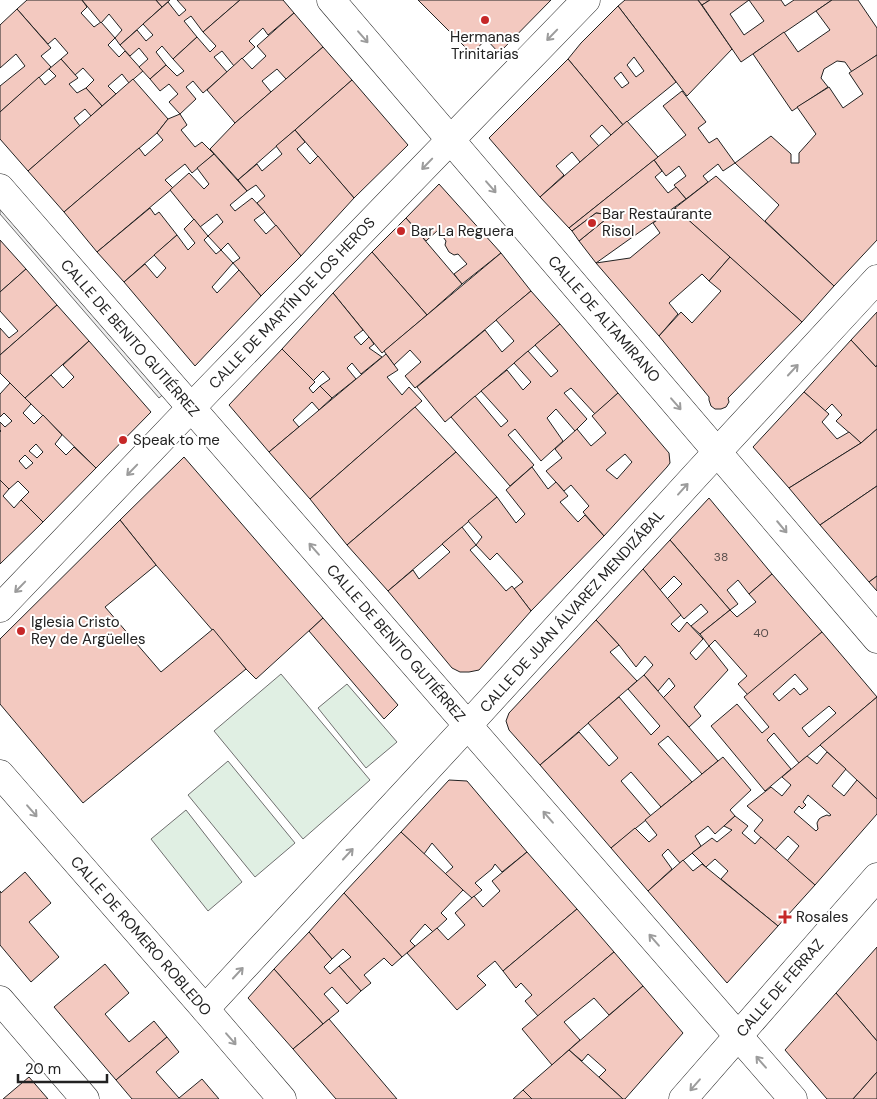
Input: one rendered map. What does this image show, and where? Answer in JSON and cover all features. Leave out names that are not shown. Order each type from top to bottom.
[{"type":"street","name":"CALLE DE ALTAMIRANO","points":[[331,0],[877,639]]},
{"type":"street","name":"CALLE DE MARTÍN DE LOS HEROS","points":[[0,608],[586,0]]},
{"type":"street","name":"CALLE DE BENITO GUTIÉRREZ","points":[[0,188],[793,1099]]},
{"type":"street","name":"CALLE DE JUAN ÁLVAREZ MENDIZÁBAL","points":[[205,1009],[877,279]]},
{"type":"street","name":"CALLE DE ROMERO ROBLEDO","points":[[0,774],[282,1099]]},
{"type":"street","name":"CALLE DE FERRAZ","points":[[683,1099],[877,877]]},
{"type":"street","points":[[0,1000],[85,1099]]},
{"type":"green space","points":[[281,674],[370,780],[303,839],[214,731]]},
{"type":"green space","points":[[347,684],[397,742],[366,768],[318,708]]},
{"type":"green space","points":[[228,761],[295,843],[255,877],[188,795]]},
{"type":"green space","points":[[186,810],[242,882],[208,911],[151,839]]},
{"type":"shaded area","points":[[0,197],[167,391],[159,398],[0,214]]},
{"type":"building","points":[[27,0],[82,0],[87,7],[81,13],[94,27],[101,22],[115,38],[108,45],[119,57],[125,51],[143,71],[129,83],[122,74],[108,86],[116,94],[102,106],[86,88],[94,80],[83,68],[75,75],[61,59],[68,53],[55,38],[48,44],[17,9]]},
{"type":"building","points":[[82,0],[156,0],[162,7],[120,45],[115,38],[122,30],[109,14],[101,23]]},
{"type":"building","points":[[156,0],[170,0],[162,7]]},
{"type":"building","points":[[177,0],[240,0],[203,32],[191,16],[184,21],[197,37],[173,59],[162,46],[156,52],[166,65],[150,79],[139,67],[148,59],[139,48],[130,56],[120,45],[137,30],[146,41],[153,35],[143,24],[168,2],[179,16],[186,10]]},
{"type":"building","points":[[240,0],[283,0],[294,13],[268,35],[263,28],[249,41],[255,47],[234,66],[222,51],[214,57],[227,72],[203,93],[193,81],[186,87],[196,99],[180,114],[169,102],[178,94],[169,84],[160,91],[150,79],[166,65],[177,76],[184,71],[173,59],[197,37],[210,52],[216,46],[203,32]]},
{"type":"building","name":"Hermanas Trinitarias","points":[[418,0],[551,0],[499,53],[486,39],[472,54]]},
{"type":"building","points":[[625,0],[698,0],[732,49],[687,96],[618,6]]},
{"type":"building","points":[[698,0],[710,0],[702,5]]},
{"type":"building","points":[[710,0],[749,0],[781,0],[785,6],[794,0],[832,0],[741,62],[702,5]],"holes":[[[749,0],[764,21],[744,35],[730,14]]]},
{"type":"building","points":[[832,0],[858,0],[877,28],[877,55],[852,72],[845,62],[837,61],[824,69],[821,78],[828,87],[792,111],[753,54],[784,32],[798,52],[830,30],[816,11]]},
{"type":"building","points":[[618,6],[676,82],[623,125],[568,59],[581,43]],"holes":[[[634,57],[644,71],[636,77],[627,65]],[[621,72],[629,83],[622,88],[614,78]]]},
{"type":"building","points":[[17,9],[51,48],[41,56],[51,67],[0,112],[0,86],[25,66],[16,54],[0,68],[0,25]]},
{"type":"building","points":[[294,13],[323,47],[286,79],[277,69],[262,81],[271,92],[235,123],[207,90],[242,58],[252,69],[266,56],[257,46]]},
{"type":"building","points":[[323,47],[352,80],[238,180],[210,149],[235,123]]},
{"type":"building","points":[[877,55],[877,240],[834,286],[765,221],[779,205],[735,163],[771,136],[791,154],[791,163],[799,163],[799,153],[816,134],[797,107],[829,87],[843,108],[863,94],[849,73]]},
{"type":"building","points":[[61,59],[78,78],[69,84],[77,93],[86,88],[102,106],[91,116],[85,109],[74,118],[80,126],[28,171],[0,139],[0,112],[39,77],[45,85],[56,76],[49,69]]},
{"type":"building","points":[[568,59],[623,125],[611,135],[602,125],[590,136],[599,146],[580,162],[572,152],[556,166],[564,175],[540,197],[489,138]]},
{"type":"building","points":[[133,79],[168,119],[157,133],[64,212],[28,171]]},
{"type":"building","points":[[352,80],[408,145],[354,198],[295,130]]},
{"type":"building","points":[[682,91],[706,122],[698,128],[709,143],[717,138],[735,163],[723,171],[718,164],[703,176],[708,182],[686,199],[674,185],[686,176],[679,166],[666,176],[654,160],[686,135],[663,106]]},
{"type":"building","points":[[180,114],[187,125],[181,130],[195,147],[202,142],[214,154],[192,173],[185,164],[165,180],[173,188],[97,252],[64,212],[139,148],[145,156],[163,140],[157,133],[168,119]]},
{"type":"building","points":[[627,121],[658,157],[569,228],[540,197]]},
{"type":"building","points":[[295,130],[305,142],[297,149],[310,164],[318,156],[354,198],[301,256],[257,203],[265,196],[256,185],[247,191],[238,180],[257,164],[262,171],[282,154],[276,146]]},
{"type":"building","points":[[214,154],[247,191],[230,205],[235,211],[252,198],[265,212],[254,220],[266,234],[276,225],[301,256],[261,296],[233,263],[240,258],[228,243],[221,250],[208,236],[223,222],[217,214],[200,227],[170,190],[189,173],[204,189],[209,184],[197,168]]},
{"type":"building","points":[[654,160],[662,171],[655,177],[668,193],[676,187],[686,199],[596,263],[579,241],[611,215],[596,213],[572,231],[569,228]]},
{"type":"building","points":[[716,176],[834,286],[802,322],[675,208]]},
{"type":"building","points":[[439,184],[501,253],[462,284],[454,274],[467,264],[458,254],[454,255],[449,252],[445,245],[446,241],[438,230],[426,241],[406,218]]},
{"type":"building","points":[[150,208],[155,215],[159,212],[177,235],[124,282],[97,252]]},
{"type":"building","points":[[675,208],[730,257],[709,281],[702,274],[669,303],[678,314],[659,336],[596,263],[630,258],[660,233],[653,223]]},
{"type":"building","name":"Bar Restaurante Risol","points":[[596,213],[611,215],[579,241],[572,231]]},
{"type":"building","points":[[406,218],[462,284],[427,315],[372,252]]},
{"type":"building","points":[[194,219],[208,236],[204,240],[216,254],[221,250],[233,263],[212,287],[217,293],[239,270],[261,296],[195,366],[124,282],[145,264],[157,278],[166,268],[154,255],[177,235],[188,250],[195,243],[184,229]]},
{"type":"building","points":[[0,240],[26,269],[0,292]]},
{"type":"building","points":[[372,252],[427,315],[382,353],[333,293]]},
{"type":"building","points":[[501,253],[531,291],[415,388],[405,376],[421,362],[410,350],[394,365],[384,351]]},
{"type":"building","points":[[730,257],[802,322],[728,398],[729,402],[726,407],[715,409],[711,406],[709,397],[659,336],[681,312],[692,323],[721,291],[709,281]]},
{"type":"building","points":[[26,269],[57,305],[0,355],[0,328],[9,338],[18,331],[0,311],[0,292]]},
{"type":"building","points":[[531,291],[560,324],[445,422],[417,387],[485,330],[502,352],[514,341],[496,320]]},
{"type":"building","points":[[333,293],[363,330],[354,337],[361,345],[369,337],[374,344],[369,348],[382,357],[361,374],[352,363],[347,368],[356,379],[332,398],[320,386],[330,379],[323,371],[313,381],[282,349]]},
{"type":"building","points":[[57,305],[89,341],[25,398],[0,373],[0,355]]},
{"type":"building","points":[[877,312],[877,365],[876,367],[851,340]]},
{"type":"building","points":[[560,324],[618,393],[595,414],[571,388],[564,393],[587,419],[575,431],[556,409],[547,418],[563,441],[541,461],[515,429],[508,435],[534,465],[510,486],[451,417],[475,396],[501,427],[508,421],[481,391],[507,370],[523,390],[531,382],[514,363],[528,351],[551,377],[558,371],[535,345]]},
{"type":"building","points":[[851,340],[876,367],[877,365],[877,429],[861,443],[836,421],[842,415],[832,404],[825,411],[804,392]]},
{"type":"building","points":[[89,341],[151,412],[96,468],[25,398],[51,375],[63,388],[74,377],[63,365]]},
{"type":"building","points":[[282,349],[315,382],[309,388],[313,393],[320,386],[332,398],[319,410],[312,402],[293,420],[299,427],[269,452],[229,405]]},
{"type":"building","points":[[386,354],[398,370],[387,377],[402,395],[409,387],[422,401],[310,499],[269,452]]},
{"type":"building","points":[[10,383],[31,404],[23,413],[34,424],[43,415],[62,435],[55,444],[66,455],[74,447],[96,468],[43,522],[21,500],[29,492],[18,481],[9,489],[0,480],[0,422],[5,427],[12,421],[4,413],[0,417],[0,394]],"holes":[[[36,444],[43,452],[37,458],[29,451]],[[25,455],[33,463],[26,469],[19,461]]]},
{"type":"building","points":[[804,392],[829,414],[822,422],[837,439],[849,432],[861,443],[789,488],[753,447]]},
{"type":"building","points":[[618,393],[669,453],[670,463],[604,536],[583,512],[589,506],[571,485],[564,491],[546,471],[562,458],[555,449],[577,429],[591,446],[606,433],[592,416]],"holes":[[[625,454],[632,462],[617,479],[606,470]]]},
{"type":"building","points":[[415,407],[456,452],[347,545],[310,499]]},
{"type":"building","points":[[877,429],[877,486],[820,525],[789,488],[861,443]]},
{"type":"building","points":[[456,452],[497,497],[388,591],[347,545]]},
{"type":"building","points":[[184,457],[323,618],[256,679],[156,565],[120,520]]},
{"type":"building","points":[[532,467],[548,489],[556,482],[568,496],[560,502],[578,522],[585,515],[604,536],[531,611],[514,589],[523,582],[497,553],[490,560],[476,545],[482,537],[468,521],[497,497],[516,523],[525,514],[506,490]]},
{"type":"building","points":[[0,480],[9,489],[3,496],[14,508],[21,500],[43,522],[0,564]]},
{"type":"building","points":[[877,486],[877,576],[869,582],[820,525]]},
{"type":"building","points":[[709,498],[772,574],[749,594],[738,580],[727,590],[738,604],[730,610],[670,540]]},
{"type":"building","points":[[120,520],[156,565],[105,607],[161,672],[213,629],[246,669],[83,803],[0,704],[0,639]]},
{"type":"building","points":[[462,527],[476,545],[470,550],[506,591],[512,586],[531,611],[479,670],[469,672],[460,672],[452,668],[388,591],[413,570],[419,579],[450,552],[442,544]]},
{"type":"building","points":[[670,540],[730,610],[700,634],[691,626],[708,612],[701,604],[684,619],[667,599],[682,584],[674,576],[660,590],[643,569]]},
{"type":"building","points":[[643,569],[681,615],[671,624],[679,632],[687,622],[703,639],[690,653],[696,660],[709,646],[728,670],[694,707],[701,716],[689,727],[663,698],[675,686],[669,678],[658,691],[644,675],[653,665],[645,656],[636,667],[596,620]]},
{"type":"building","points":[[772,574],[822,632],[748,695],[738,684],[747,676],[715,640],[709,646],[700,634],[730,610],[737,617],[756,602],[749,594]]},
{"type":"building","points":[[877,576],[877,591],[869,582]]},
{"type":"building","points":[[323,618],[398,705],[384,719],[309,631]]},
{"type":"building","points":[[596,620],[619,645],[610,652],[637,681],[540,765],[509,730],[506,721],[509,713]]},
{"type":"building","points":[[822,632],[877,697],[799,763],[774,733],[767,740],[791,769],[765,791],[711,726],[737,704],[762,733],[769,727],[744,697]],"holes":[[[795,674],[808,689],[800,695],[794,688],[779,701],[773,694]],[[829,706],[836,713],[809,737],[802,728]]]},
{"type":"building","points":[[644,675],[718,761],[702,774],[668,736],[658,744],[692,782],[661,807],[631,772],[621,781],[651,816],[611,848],[540,765],[579,732],[609,766],[618,758],[588,723],[619,697],[651,735],[660,726],[628,689]]},
{"type":"building","points":[[877,697],[877,799],[820,745]]},
{"type":"building","points":[[827,752],[846,769],[832,786],[844,796],[857,780],[877,799],[877,814],[815,885],[787,861],[799,846],[788,836],[775,850],[754,831],[763,820],[747,806],[771,787],[782,796],[791,785],[782,777],[807,756],[817,764]],"holes":[[[808,795],[831,815],[819,819],[816,831],[794,812],[799,806],[802,809],[806,805],[803,802]]]},
{"type":"building","points":[[723,757],[751,790],[730,810],[735,816],[715,834],[708,826],[695,836],[701,846],[680,863],[668,849],[662,855],[672,869],[648,891],[611,848],[635,828],[649,842],[657,835],[645,820]]},
{"type":"building","points":[[449,780],[467,781],[527,852],[502,872],[495,864],[492,869],[475,883],[482,890],[472,898],[445,874],[453,867],[432,843],[424,854],[401,832]]},
{"type":"building","points":[[735,816],[748,826],[742,833],[755,844],[761,837],[815,885],[778,926],[721,879],[728,871],[715,859],[706,867],[692,853],[712,838],[717,842],[732,830],[724,826]]},
{"type":"building","points":[[401,832],[463,890],[441,913],[447,919],[433,932],[425,924],[410,941],[415,946],[402,957],[344,893]]},
{"type":"building","points":[[527,852],[577,909],[503,971],[495,961],[477,976],[486,985],[457,1010],[407,953],[437,928],[448,940],[465,925],[455,913],[474,896],[483,907],[500,891],[492,881]]},
{"type":"building","points":[[683,860],[693,871],[702,864],[778,926],[727,983],[648,891]]},
{"type":"building","points":[[25,872],[51,903],[29,922],[59,957],[31,982],[0,945],[0,891],[1,893]]},
{"type":"building","points":[[344,893],[402,957],[392,966],[384,958],[364,975],[371,983],[361,991],[339,966],[351,957],[343,949],[332,959],[309,932]]},
{"type":"building","points":[[577,909],[614,952],[538,1016],[525,1001],[532,995],[521,983],[516,988],[503,971]]},
{"type":"building","points":[[309,932],[332,959],[324,967],[330,974],[339,966],[361,991],[347,1004],[332,987],[324,994],[339,1011],[323,1024],[274,969]]},
{"type":"building","points":[[877,947],[877,1041],[836,993]]},
{"type":"building","points":[[614,952],[643,986],[609,1015],[594,998],[564,1022],[580,1040],[552,1065],[522,1029]]},
{"type":"building","points":[[105,964],[129,993],[105,1014],[129,1042],[154,1021],[167,1037],[116,1080],[54,1007]]},
{"type":"building","points":[[274,969],[323,1024],[293,1049],[248,998]]},
{"type":"building","points":[[643,986],[683,1033],[623,1099],[599,1077],[606,1070],[588,1054],[582,1061],[569,1050]]},
{"type":"building","points":[[836,993],[877,1041],[877,1072],[853,1099],[827,1099],[785,1050]]},
{"type":"building","points":[[329,1019],[397,1099],[336,1099],[293,1049]]},
{"type":"building","points":[[167,1037],[179,1052],[156,1072],[179,1098],[202,1079],[219,1099],[132,1099],[116,1080]]},
{"type":"building","points":[[569,1050],[623,1099],[532,1099],[523,1090]]},
{"type":"building","points":[[877,1072],[877,1099],[853,1099]]},
{"type":"building","points":[[29,1077],[48,1099],[3,1099]]},
{"type":"building","points":[[523,1090],[532,1099],[513,1099]]},
{"type":"place","name":"Hermanas Trinitarias","points":[[485,20]]},
{"type":"place","name":"Bar Restaurante Risol","points":[[592,223]]},
{"type":"place","name":"Bar La Reguera","points":[[401,231]]},
{"type":"place","name":"Speak to me","points":[[123,440]]},
{"type":"place","name":"Iglesia Cristo Rey de Argüelles","points":[[21,631]]},
{"type":"place","name":"Rosales","points":[[785,917]]}]
